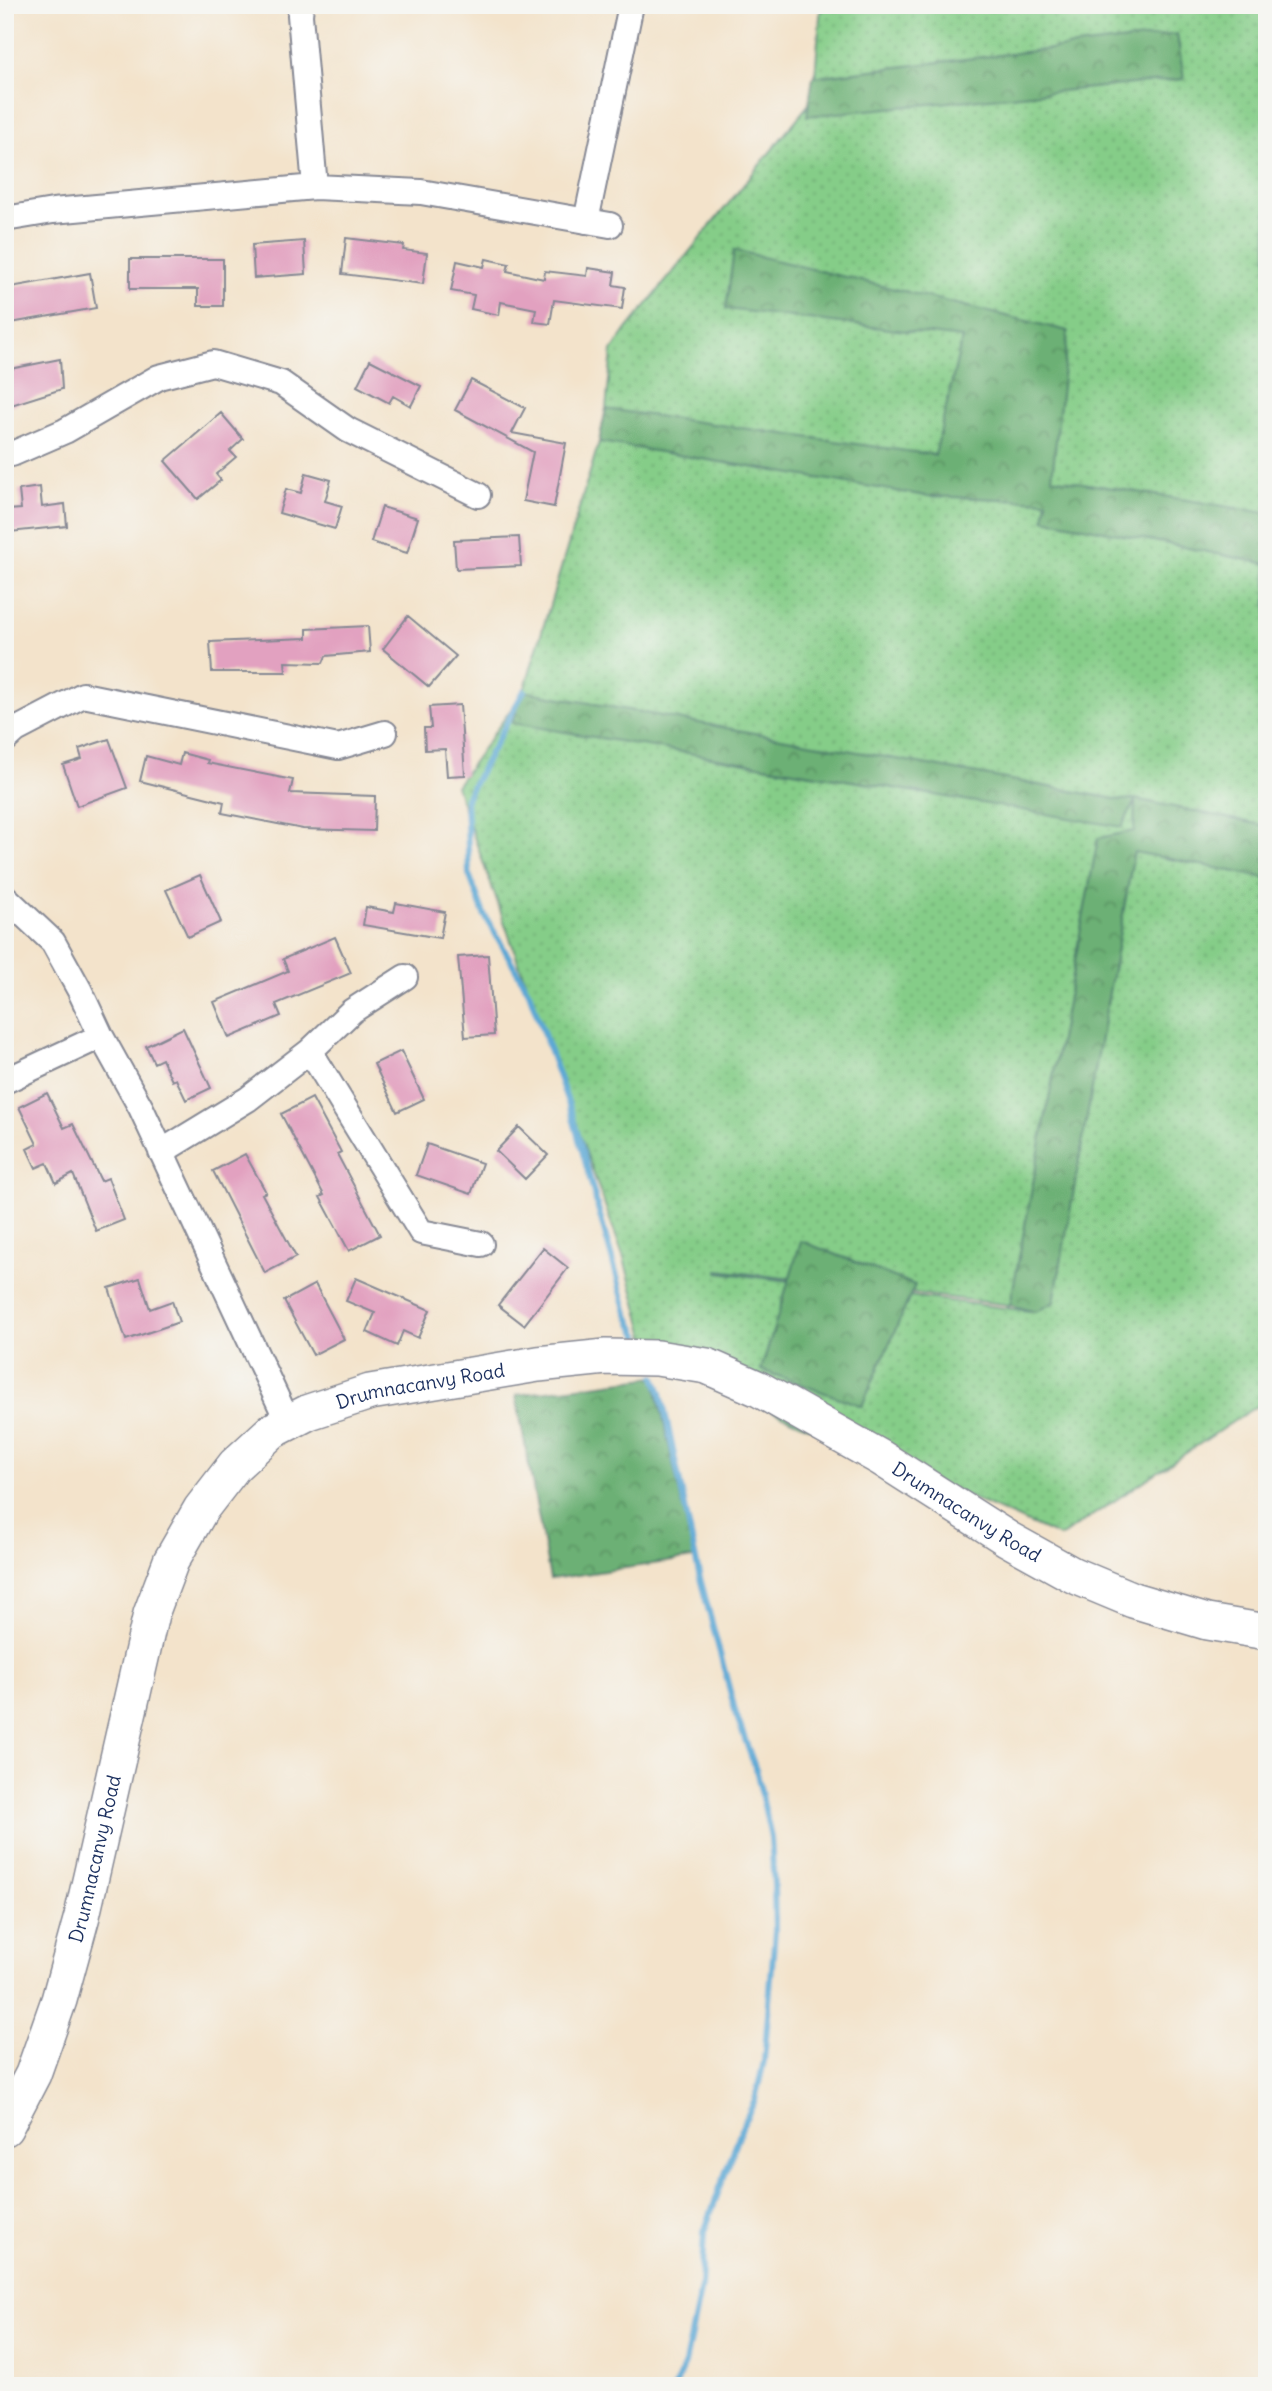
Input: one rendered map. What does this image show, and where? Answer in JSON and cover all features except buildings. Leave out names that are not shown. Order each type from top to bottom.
[{"type":"main road","name":"Drumnacanvy Road","points":[[5,2128],[33,2074],[62,1988],[82,1916],[145,1637],[172,1560],[201,1510],[236,1465],[272,1431],[309,1412],[370,1392],[538,1364],[606,1357],[657,1358],[707,1366],[759,1389],[881,1458],[1009,1539],[1073,1575],[1133,1600],[1207,1622],[1267,1632]]},
{"type":"street","points":[[301,5],[315,187]]},
{"type":"street","points":[[5,219],[53,211],[315,187],[421,192],[598,223],[631,5]]},
{"type":"street","points":[[5,454],[12,454],[65,431],[159,377],[213,363],[281,383],[348,430],[478,495]]},
{"type":"street","points":[[7,733],[83,695],[338,747],[385,733]]},
{"type":"street","points":[[5,897],[53,942],[141,1108],[288,1422]]},
{"type":"street","points":[[161,1152],[248,1099],[310,1051],[352,1011],[405,977]]},
{"type":"street","points":[[5,1081],[101,1036]]},
{"type":"street","points":[[310,1051],[421,1232],[481,1244]]},
{"type":"green space","points":[[821,5],[1267,5],[1267,1399],[1060,1537],[651,1358],[624,1259],[456,786],[524,691],[599,442],[606,409],[612,351],[813,99]],"holes":[[[718,1270],[1010,1305],[1030,1311]]]},
{"type":"green space","points":[[1177,34],[1184,79],[807,116],[813,77]]},
{"type":"green space","points":[[734,250],[1068,331],[1052,478],[1267,513],[1267,564],[1044,519],[1047,501],[926,496],[599,442],[606,409],[935,455],[962,338],[726,309]]},
{"type":"green space","points":[[524,691],[1121,800],[1135,799],[1267,826],[1267,878],[1134,852],[1054,1302],[1036,1312],[1010,1305],[1098,838],[1134,831],[1135,801],[1122,827],[512,723]]},
{"type":"green space","points":[[801,1241],[915,1285],[862,1406],[761,1370]]},
{"type":"green space","points":[[654,1377],[694,1558],[550,1579],[516,1395]]},
{"type":"waterway","points":[[524,691],[466,798],[469,874],[484,914],[529,992],[572,1114],[627,1313],[642,1343]]},
{"type":"waterway","points":[[655,1377],[661,1393],[699,1574],[736,1714],[757,1773],[771,1838],[775,1931],[764,2061],[755,2100],[742,2127],[704,2232],[701,2287],[685,2364],[675,2386]]}]
